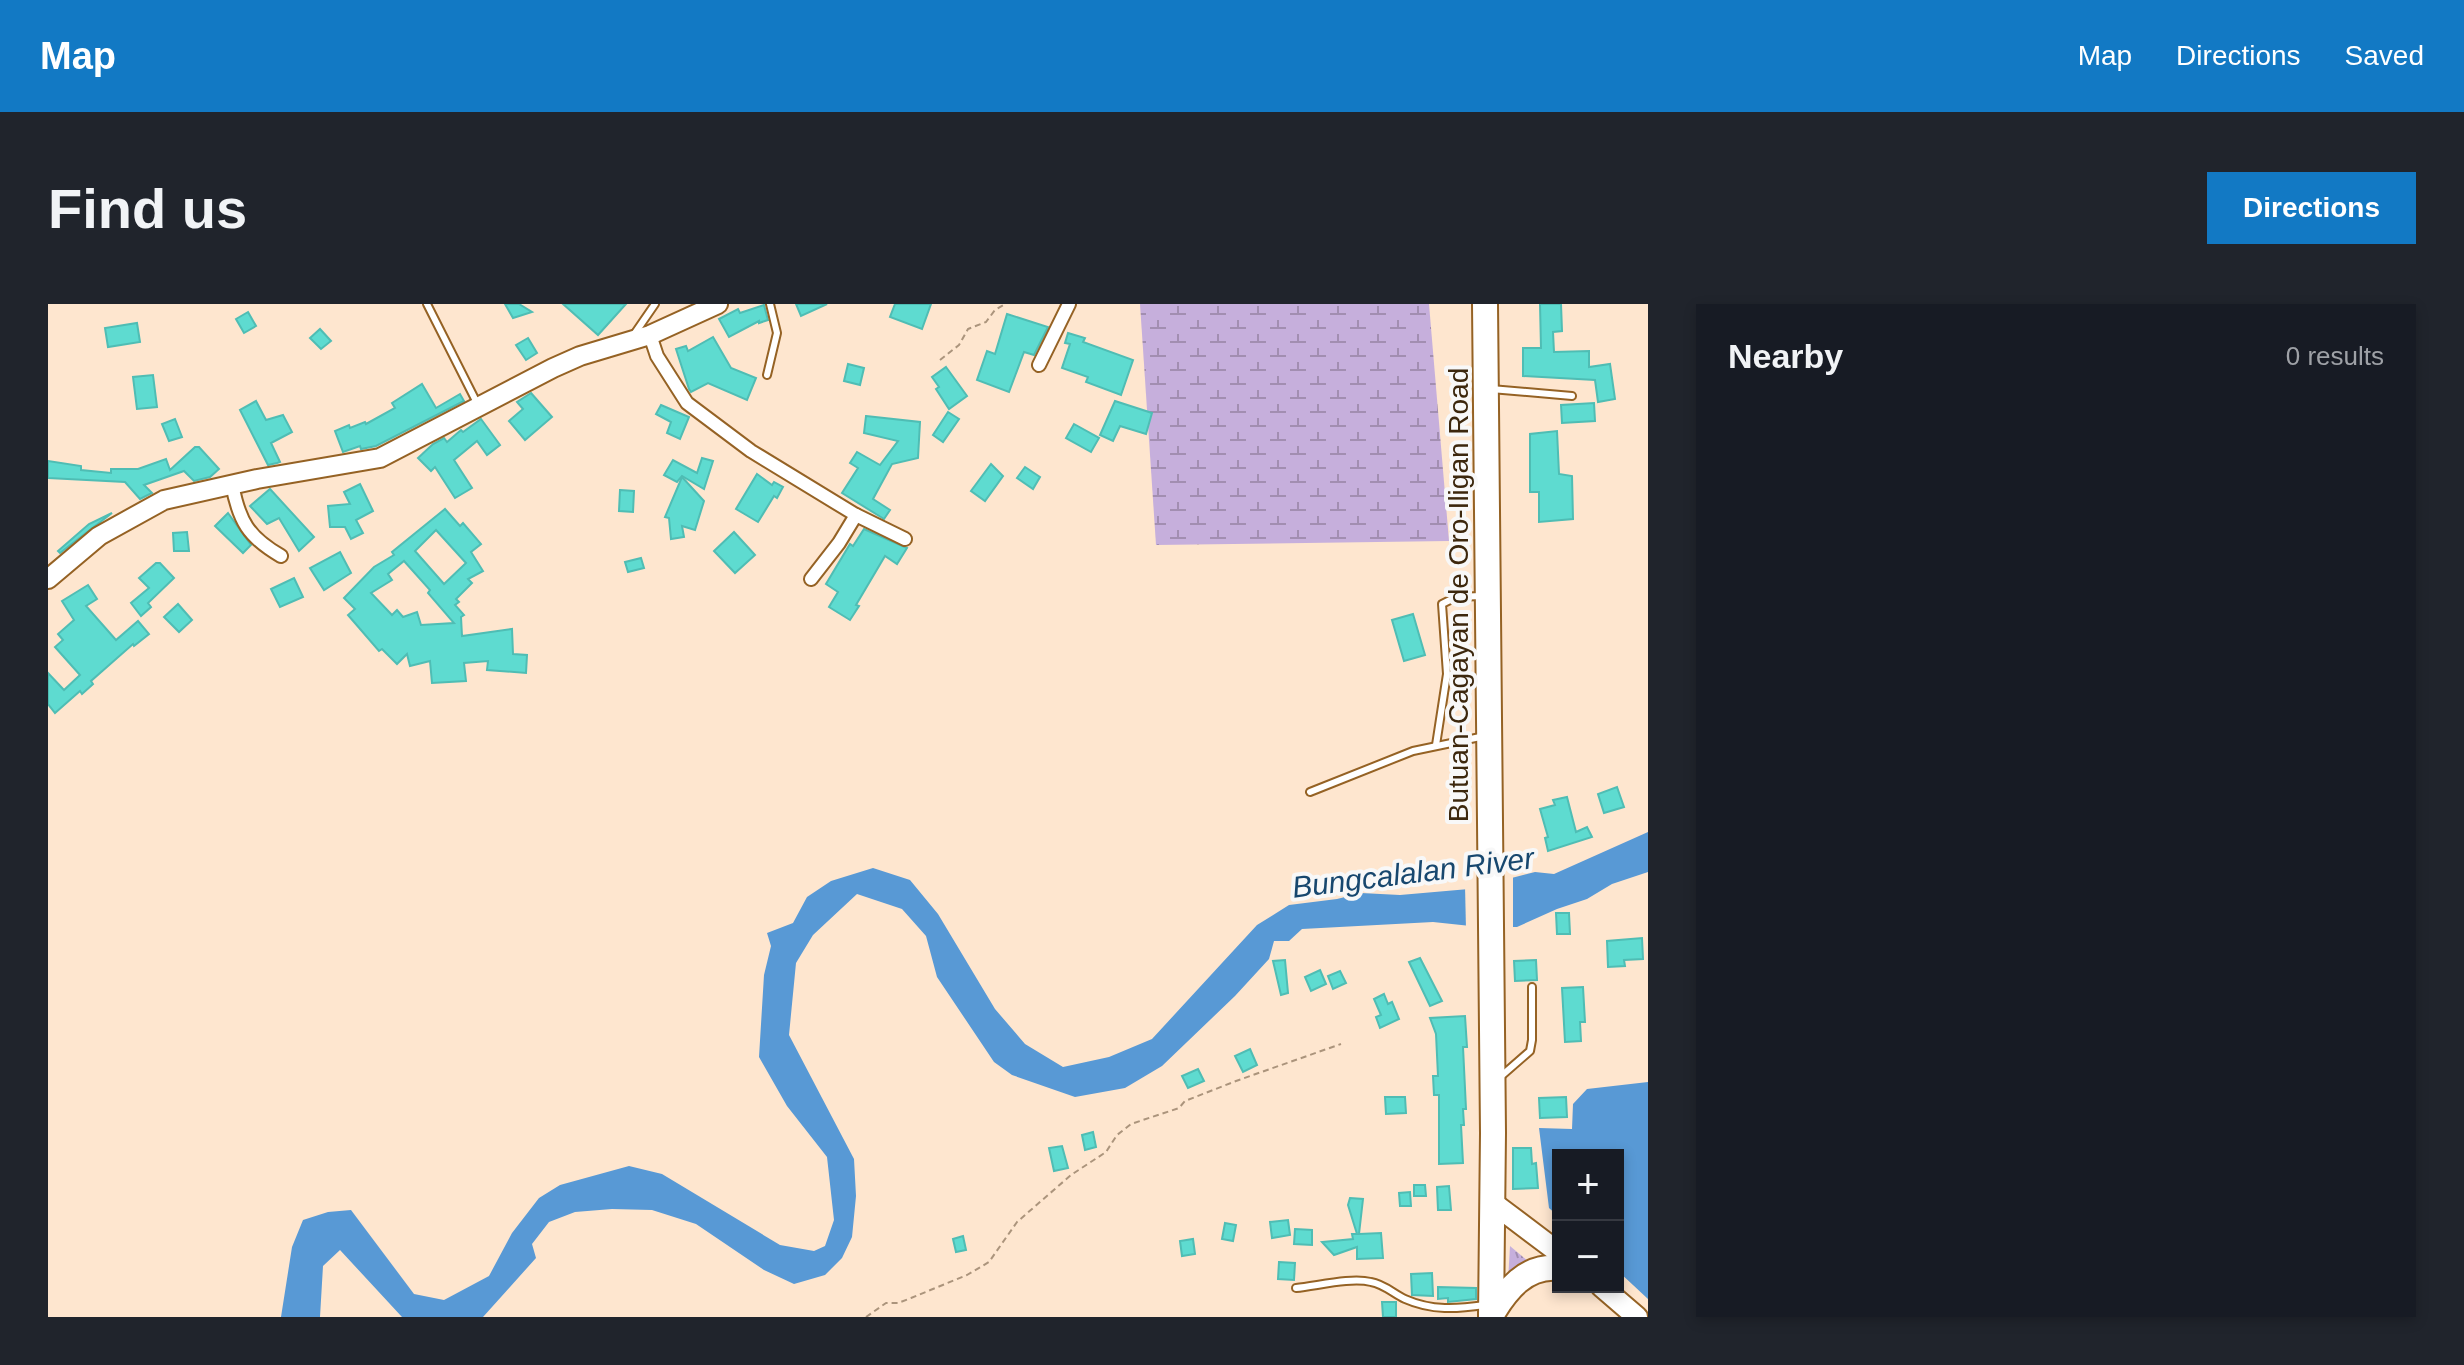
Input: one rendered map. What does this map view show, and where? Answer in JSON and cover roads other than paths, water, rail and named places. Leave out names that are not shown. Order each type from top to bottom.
[{"type":"highway","name":"Butuan-Cagayan de Oro-Iligan Road","points":[[1485,304],[1493,1083],[1492,1312]]},
{"type":"highway","points":[[1492,1312],[1509,1289],[1524,1276],[1538,1269],[1552,1268]]},
{"type":"main road","points":[[1493,1203],[1552,1247]]},
{"type":"main road","points":[[1609,1293],[1637,1317]]},
{"type":"street","points":[[48,579],[99,536],[164,500],[232,484],[380,458],[580,356],[650,335],[718,304]]},
{"type":"street","points":[[1039,365],[1069,304]]},
{"type":"street","points":[[650,335],[657,356],[687,403],[760,457],[856,515],[905,539]]},
{"type":"street","points":[[232,484],[237,510],[245,525],[258,540],[281,556]]},
{"type":"street","points":[[811,579],[856,515]]},
{"type":"lane","points":[[427,304],[478,407]]},
{"type":"lane","points":[[631,340],[655,304]]},
{"type":"lane","points":[[767,375],[777,333],[770,304]]},
{"type":"lane","points":[[1487,388],[1572,396]]},
{"type":"lane","points":[[1436,745],[1447,674],[1442,604],[1456,597],[1489,596]]},
{"type":"lane","points":[[1310,792],[1388,760],[1436,745],[1490,735]]},
{"type":"lane","points":[[1493,1083],[1530,1051],[1532,987]]},
{"type":"lane","points":[[1296,1288],[1363,1281],[1381,1285],[1402,1298],[1431,1308],[1492,1312]]},
{"type":"water","points":[[1648,832],[1648,872],[1612,884],[1587,899],[1517,927],[1433,922],[1302,929],[1289,941],[1274,941],[1269,959],[1162,1066],[1125,1088],[1075,1097],[1012,1075],[994,1062],[937,977],[926,936],[902,909],[857,894],[813,935],[796,963],[789,1035],[854,1159],[856,1196],[852,1237],[842,1258],[825,1275],[794,1284],[764,1270],[696,1224],[652,1210],[612,1209],[575,1212],[549,1222],[532,1244],[536,1258],[483,1317],[402,1317],[340,1250],[323,1266],[320,1317],[281,1317],[292,1247],[303,1220],[328,1212],[351,1210],[414,1294],[444,1300],[489,1276],[512,1233],[539,1198],[560,1185],[629,1166],[662,1174],[780,1245],[814,1251],[825,1246],[834,1220],[827,1157],[787,1106],[759,1057],[764,975],[771,946],[767,933],[793,923],[807,897],[831,881],[873,868],[910,880],[938,914],[995,1009],[1025,1044],[1063,1067],[1109,1057],[1152,1039],[1257,925],[1289,905],[1361,893],[1400,895],[1469,889],[1535,872],[1554,874]]},
{"type":"water","points":[[1648,1082],[1648,1299],[1624,1277],[1624,1149],[1552,1149],[1552,1211],[1549,1208],[1539,1128],[1572,1129],[1573,1104],[1587,1089]]},
{"type":"water label","name":"Bungcalalan River","points":[[1413,873]]}]
